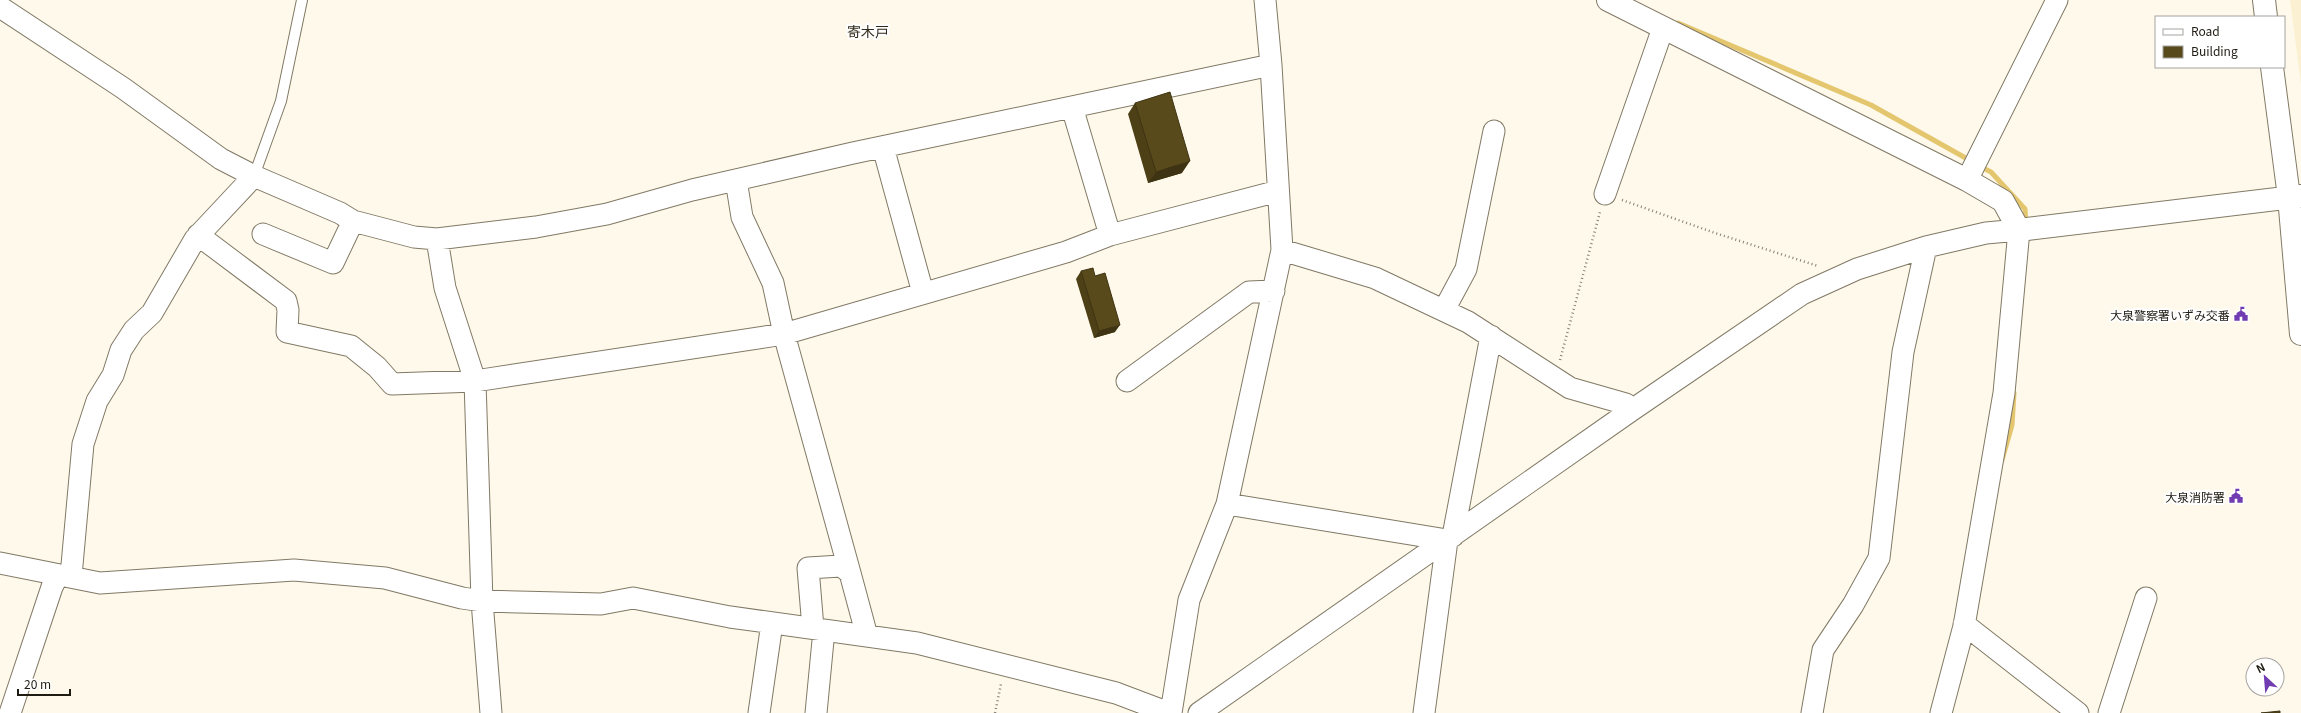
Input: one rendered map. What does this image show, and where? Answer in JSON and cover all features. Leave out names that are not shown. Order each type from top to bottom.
[{"type":"street","points":[[0,563],[100,583],[294,570],[385,578],[462,598],[482,601],[600,604],[633,598],[772,623],[917,643],[1116,693],[1170,713],[1189,600],[1227,504],[1282,250],[1271,65],[1265,0]]},
{"type":"street","points":[[1608,0],[1967,180],[2004,201],[2019,230],[2004,392],[1964,624],[1940,713]]},
{"type":"street","points":[[1967,180],[2057,0]]},
{"type":"street","points":[[2264,0],[2266,16]]},
{"type":"street","points":[[2,11],[123,88],[221,158],[254,176],[340,212],[353,221],[414,237],[437,239],[536,227],[607,214],[736,180],[883,147],[1271,65]]},
{"type":"street","points":[[1605,194],[1663,28]]},
{"type":"street","points":[[2272,68],[2295,196],[2301,334]]},
{"type":"street","points":[[1072,107],[1110,235]]},
{"type":"street","points":[[1444,310],[1466,269],[1494,131]]},
{"type":"street","points":[[883,147],[923,293]]},
{"type":"street","points":[[10,713],[52,587],[65,576],[85,433],[97,402],[113,375],[121,350],[134,330],[152,313],[198,235],[254,176]]},
{"type":"street","points":[[736,180],[742,217],[773,283],[784,334],[867,636]]},
{"type":"street","points":[[198,235],[286,301],[288,310],[287,332],[351,346],[377,367],[392,384],[475,381],[784,334],[1066,252],[1110,235],[1278,191]]},
{"type":"street","points":[[1199,713],[1632,410],[1802,294],[1857,270],[1926,247],[1986,233],[2295,196]]},
{"type":"street","points":[[263,234],[333,263],[353,221]]},
{"type":"street","points":[[437,239],[445,288],[475,381],[482,601],[491,713]]},
{"type":"street","points":[[1812,713],[1823,650],[1853,605],[1879,558],[1902,352],[1926,247]]},
{"type":"street","points":[[1282,250],[1375,278],[1468,322],[1570,388],[1626,404],[1632,410]]},
{"type":"street","points":[[1127,381],[1249,292],[1274,291]]},
{"type":"street","points":[[1424,713],[1450,538],[1491,336]]},
{"type":"street","points":[[1227,504],[1450,538]]},
{"type":"street","points":[[816,713],[819,629],[808,568],[841,566],[850,573]]},
{"type":"street","points":[[2109,713],[2146,598]]},
{"type":"street","points":[[759,713],[772,623]]},
{"type":"street","points":[[1964,624],[2078,713]]},
{"type":"lane","points":[[254,176],[281,101],[302,0]]},
{"type":"path","points":[[1555,378],[1605,194],[1715,234],[1815,265],[1841,277]]},
{"type":"path","points":[[995,713],[1005,665]]},
{"type":"shaded area","points":[[2290,0],[2301,0],[2301,85]]},
{"type":"building","points":[[1170,92],[1190,161],[1156,172],[1135,103]]},
{"type":"building","points":[[1093,268],[1095,276],[1105,273],[1120,325],[1099,331],[1081,271]]},
{"type":"building","points":[[2280,711],[2280,713],[2261,713]]},
{"type":"waterway","points":[[1678,23],[1871,105],[1971,161]]},
{"type":"waterway","points":[[1979,166],[1991,172],[2025,209],[2026,224]]},
{"type":"waterway","points":[[2002,460],[2012,425],[2014,393]]},
{"type":"place","name":"大泉警察署いずみ交番","points":[[2241,314]]},
{"type":"place","name":"大泉消防署","points":[[2236,496]]},
{"type":"district","name":"寄木戸","points":[[868,31]]}]
